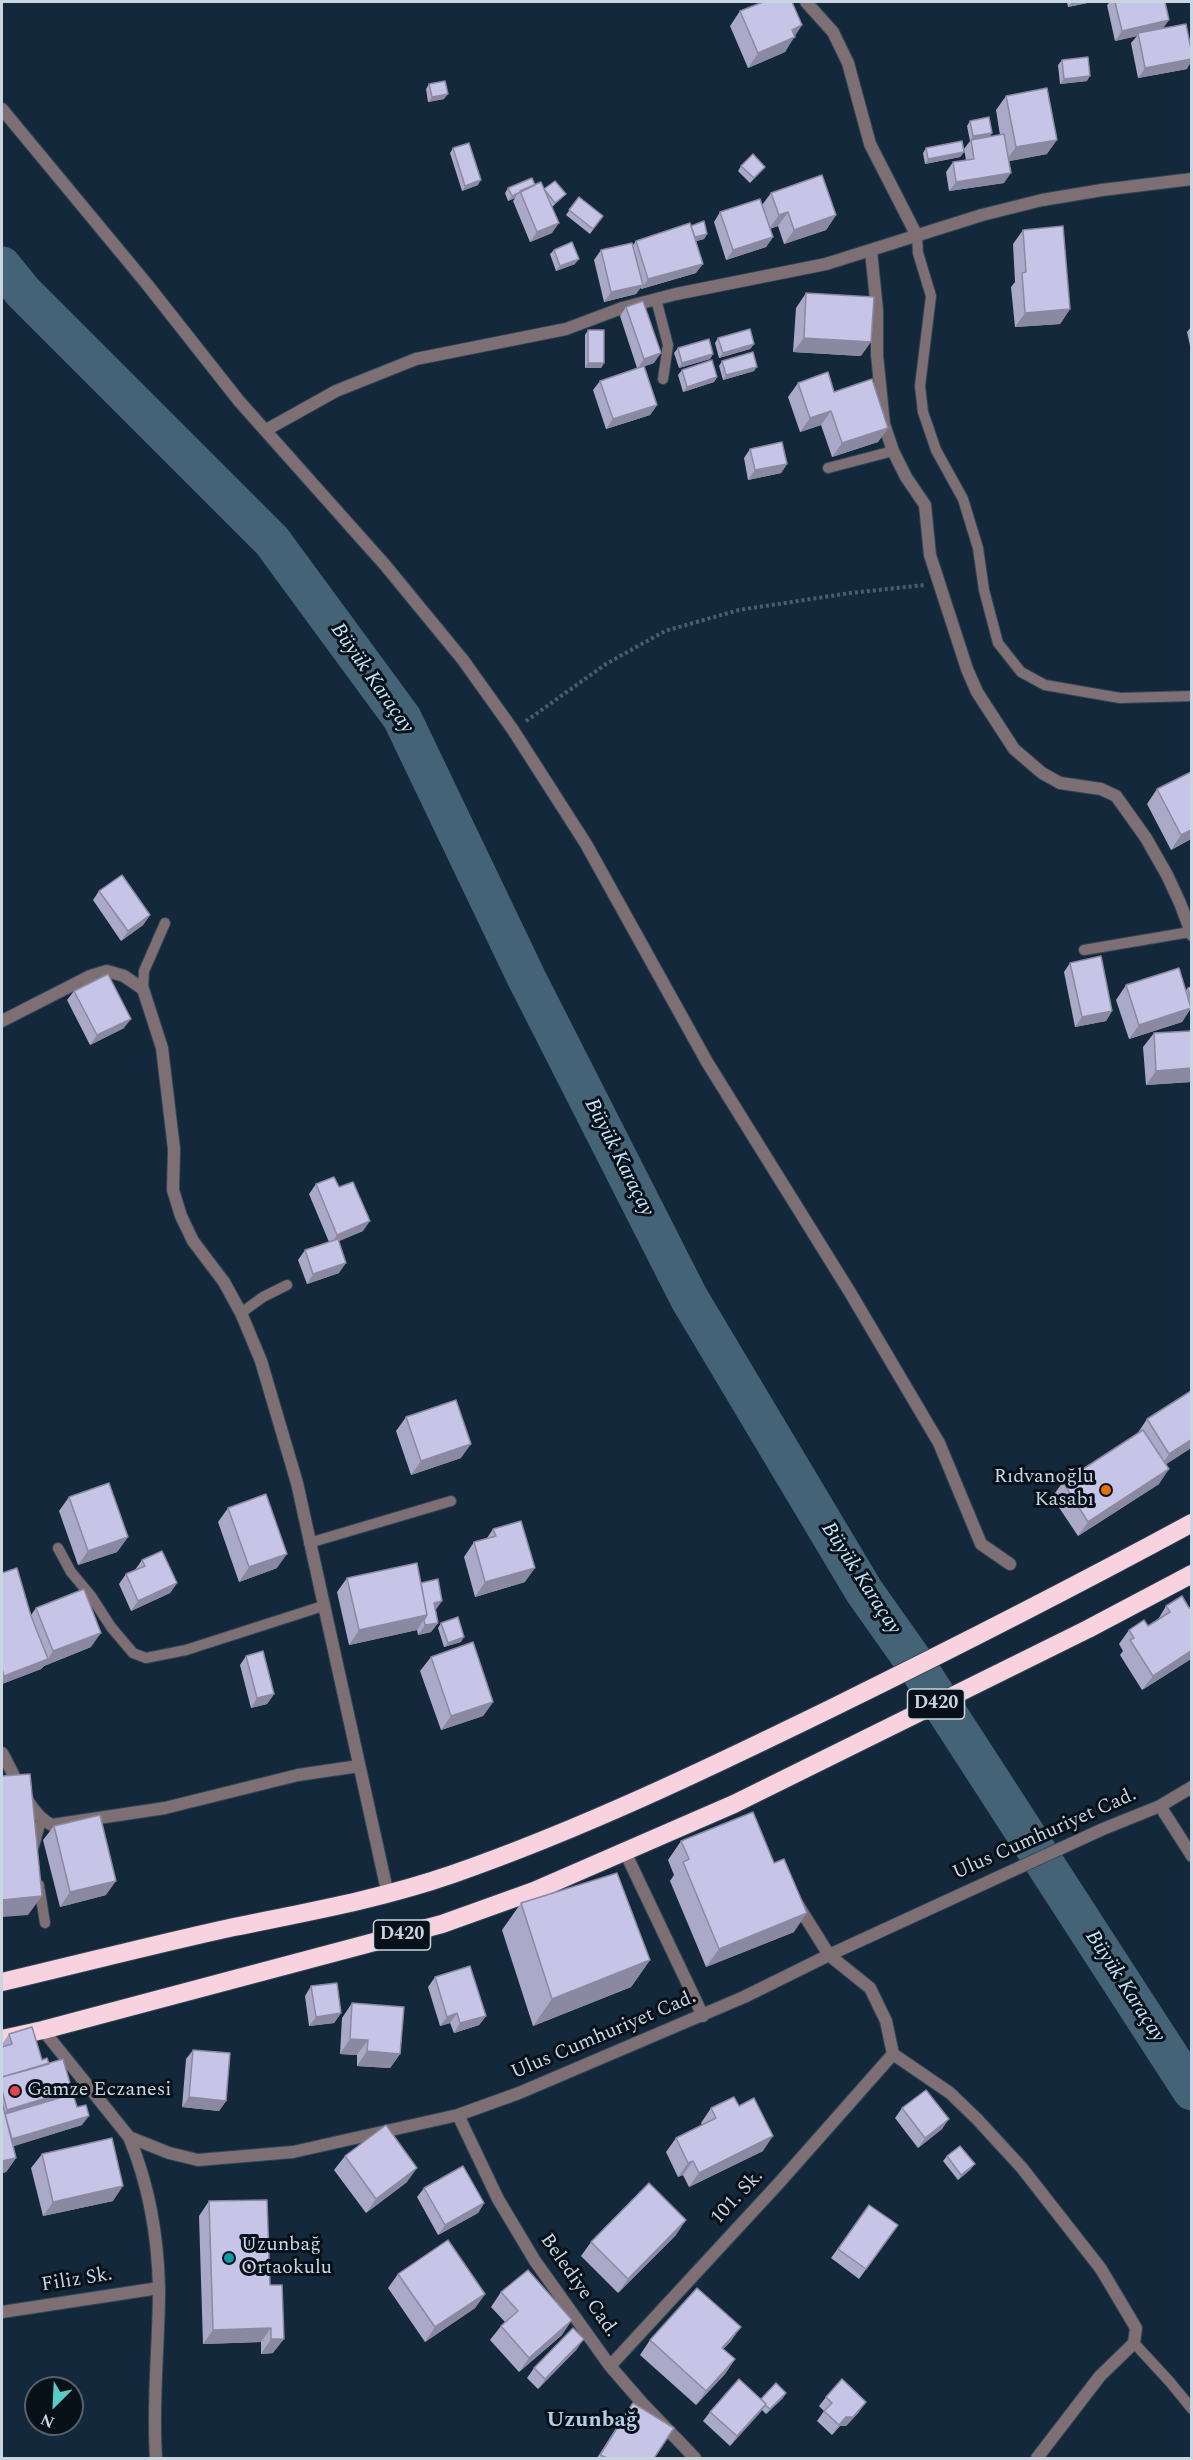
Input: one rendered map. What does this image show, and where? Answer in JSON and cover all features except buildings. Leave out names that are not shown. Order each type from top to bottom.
[{"type":"highway","points":[[2,1982],[229,1928],[388,1895],[528,1846],[666,1788],[748,1749],[1061,1594],[1191,1523]]},
{"type":"highway","name":"D420","points":[[2,2039],[442,1924],[534,1891],[625,1852],[738,1809],[784,1780],[1088,1629],[1191,1574]]},
{"type":"street","points":[[806,2],[833,32],[848,63],[870,144],[917,236]]},
{"type":"street","points":[[2,109],[146,283],[239,401],[399,582],[463,660],[513,730],[586,844],[707,1062],[812,1230],[939,1443],[981,1545],[1010,1564]]},
{"type":"street","points":[[266,430],[336,391],[416,359],[566,329],[622,308],[656,299],[826,264],[982,215],[1042,201],[1102,190],[1191,179]]},
{"type":"street","points":[[871,251],[877,310],[877,355],[884,424],[893,451],[906,477],[926,505],[930,555],[967,669],[977,692],[1014,749],[1042,773],[1060,783],[1101,789],[1116,796],[1146,837],[1167,874],[1191,933]]},
{"type":"street","points":[[2,1021],[90,976],[108,971],[124,976],[142,989],[162,1047],[174,1149],[174,1190],[181,1216],[193,1241],[211,1262],[241,1313],[261,1361],[290,1461],[388,1895]]},
{"type":"street","points":[[2,1753],[41,1821],[52,1825],[165,1808],[298,1775],[359,1766]]},
{"type":"street","name":"Ulus Cumhuriyet Cad.","points":[[43,2030],[129,2137],[169,2153],[198,2160],[293,2152],[458,2115],[519,2093],[703,2016],[788,1977],[829,1955],[1103,1829],[1160,1806],[1191,1787]]},
{"type":"street","points":[[1160,1806],[1191,1856]]},
{"type":"street","points":[[625,1852],[703,2016]]},
{"type":"street","points":[[791,1895],[829,1955],[870,1988],[886,2021],[893,2055],[950,2093],[1022,2168],[1101,2269],[1136,2328],[1134,2343],[1101,2376],[1037,2458]]},
{"type":"street","name":"101. Sk.","points":[[610,2366],[779,2183],[893,2055]]},
{"type":"street","name":"Belediye Cad.","points":[[458,2115],[498,2199],[530,2252],[610,2366],[695,2458]]},
{"type":"street","points":[[129,2137],[140,2163],[151,2205],[159,2288],[156,2458]]},
{"type":"street","name":"Filiz Sk.","points":[[2,2312],[159,2288]]},
{"type":"lane","points":[[917,236],[918,253],[931,296],[920,386],[923,412],[936,450],[963,499],[978,548],[984,590],[998,643],[1021,672],[1045,685],[1120,698],[1191,696]]},
{"type":"lane","points":[[656,299],[668,345],[663,379]]},
{"type":"lane","points":[[828,468],[893,451]]},
{"type":"lane","points":[[142,989],[144,971],[165,923]]},
{"type":"lane","points":[[1084,950],[1191,933]]},
{"type":"lane","points":[[241,1313],[263,1297],[287,1285]]},
{"type":"lane","points":[[309,1543],[451,1501]]},
{"type":"lane","points":[[58,1548],[70,1572],[91,1596],[115,1632],[133,1653],[146,1658],[186,1650],[323,1606]]},
{"type":"lane","points":[[33,1856],[41,1821]]},
{"type":"lane","points":[[37,1877],[45,1923]]},
{"type":"lane","points":[[1134,2343],[1191,2409]]},
{"type":"path","points":[[513,730],[606,664],[665,631],[739,610],[849,593],[938,583]]},
{"type":"waterway","name":"Büyük Karaçay","points":[[2,266],[23,292],[272,541],[402,718],[527,979],[689,1298],[864,1591],[917,1666],[1192,2091]]},
{"type":"place","name":"Rıdvanoğlu Kasabı","points":[[1106,1490]]},
{"type":"place","name":"Gamze Eczanesi","points":[[15,2091]]},
{"type":"place","name":"Uzunbağ Ortaokulu","points":[[229,2258]]},
{"type":"district","name":"Uzunbağ","points":[[592,2422]]}]
